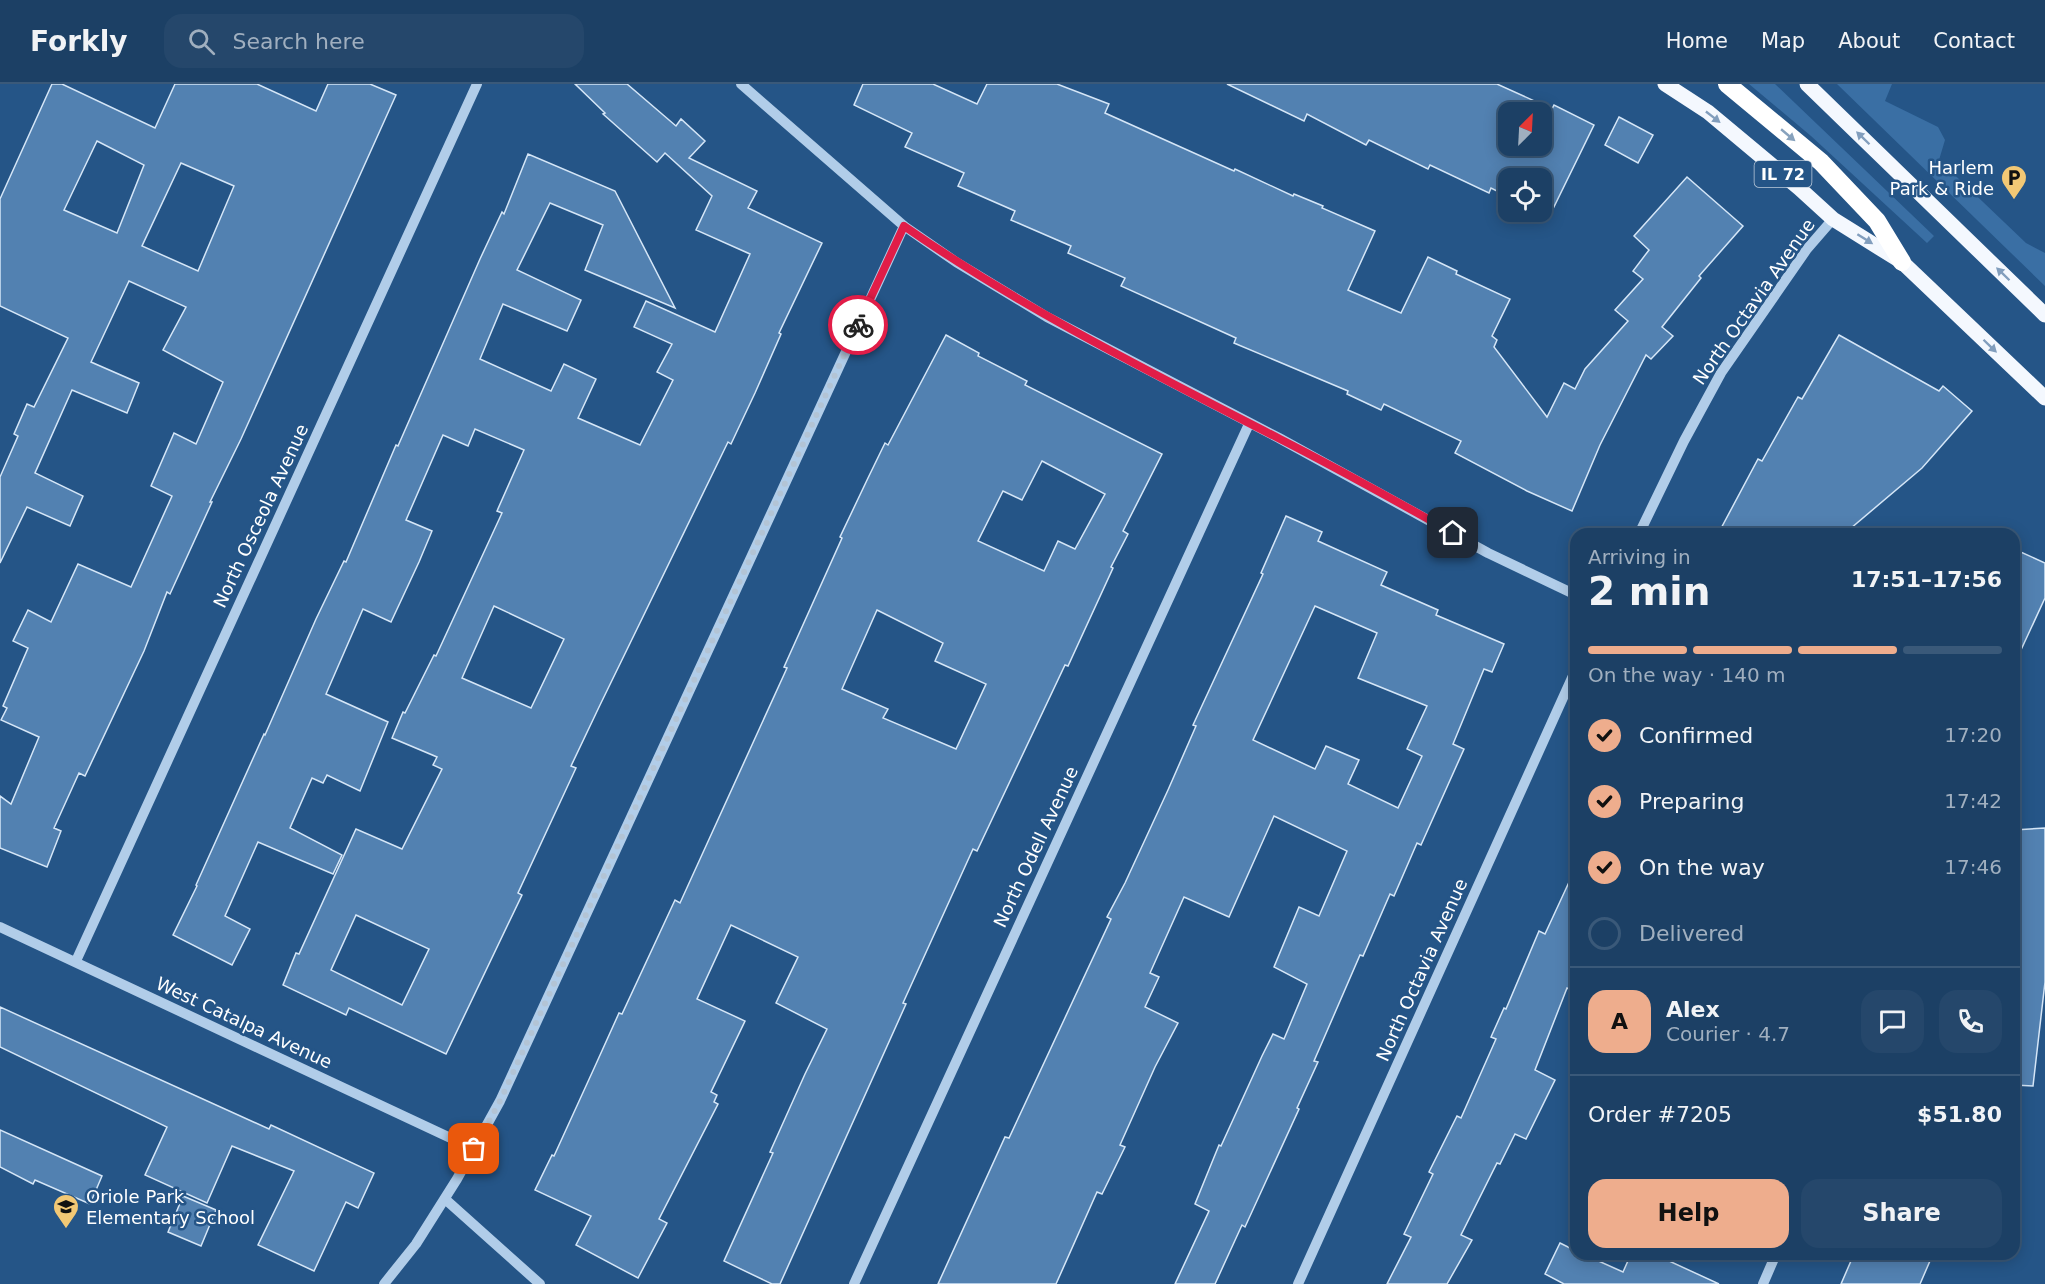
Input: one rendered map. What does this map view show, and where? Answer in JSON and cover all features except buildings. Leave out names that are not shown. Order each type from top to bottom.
[{"type":"highway","points":[[1727,84],[1821,162],[1878,221],[1902,262]]},
{"type":"main road","name":"IL 72","points":[[1665,84],[1708,112],[1833,219],[1902,262],[2045,398]]},
{"type":"main road","points":[[1807,84],[2045,315]]},
{"type":"street","name":"North Osceola Avenue","points":[[76,961],[477,84]]},
{"type":"street","points":[[741,84],[904,226],[956,262],[1047,317],[1399,502],[1488,553],[1570,592]]},
{"type":"street","name":"North Octavia Avenue","points":[[1642,528],[1684,441],[1721,373],[1807,249],[1833,219]]},
{"type":"street","points":[[384,1284],[416,1244],[445,1199],[500,1101],[904,226]]},
{"type":"street","name":"North Odell Avenue","points":[[854,1284],[1249,424]]},
{"type":"street","name":"North Octavia Avenue","points":[[1298,1284],[1570,682]]},
{"type":"street","name":"West Catalpa Avenue","points":[[0,927],[474,1149]]},
{"type":"street","points":[[445,1199],[540,1284]]},
{"type":"street","points":[[1763,1284],[1773,1260]]},
{"type":"shaded area","points":[[1749,84],[1775,84],[1934,236],[1927,243],[1811,136]]},
{"type":"shaded area","points":[[1837,84],[1892,84],[1885,101],[1938,127],[1945,140],[1939,160],[2026,243],[2045,253],[2045,286]]},
{"type":"way so far","points":[[474,1149],[500,1101],[858,325]]},
{"type":"place","name":"Harlem Park & Ride","points":[[2014,201]]},
{"type":"place","name":"Oriole Park Elementary School","points":[[66,1230]]},
{"type":"route","points":[[858,325],[904,226],[956,262],[1047,317],[1279,438],[1453,533]]}]
